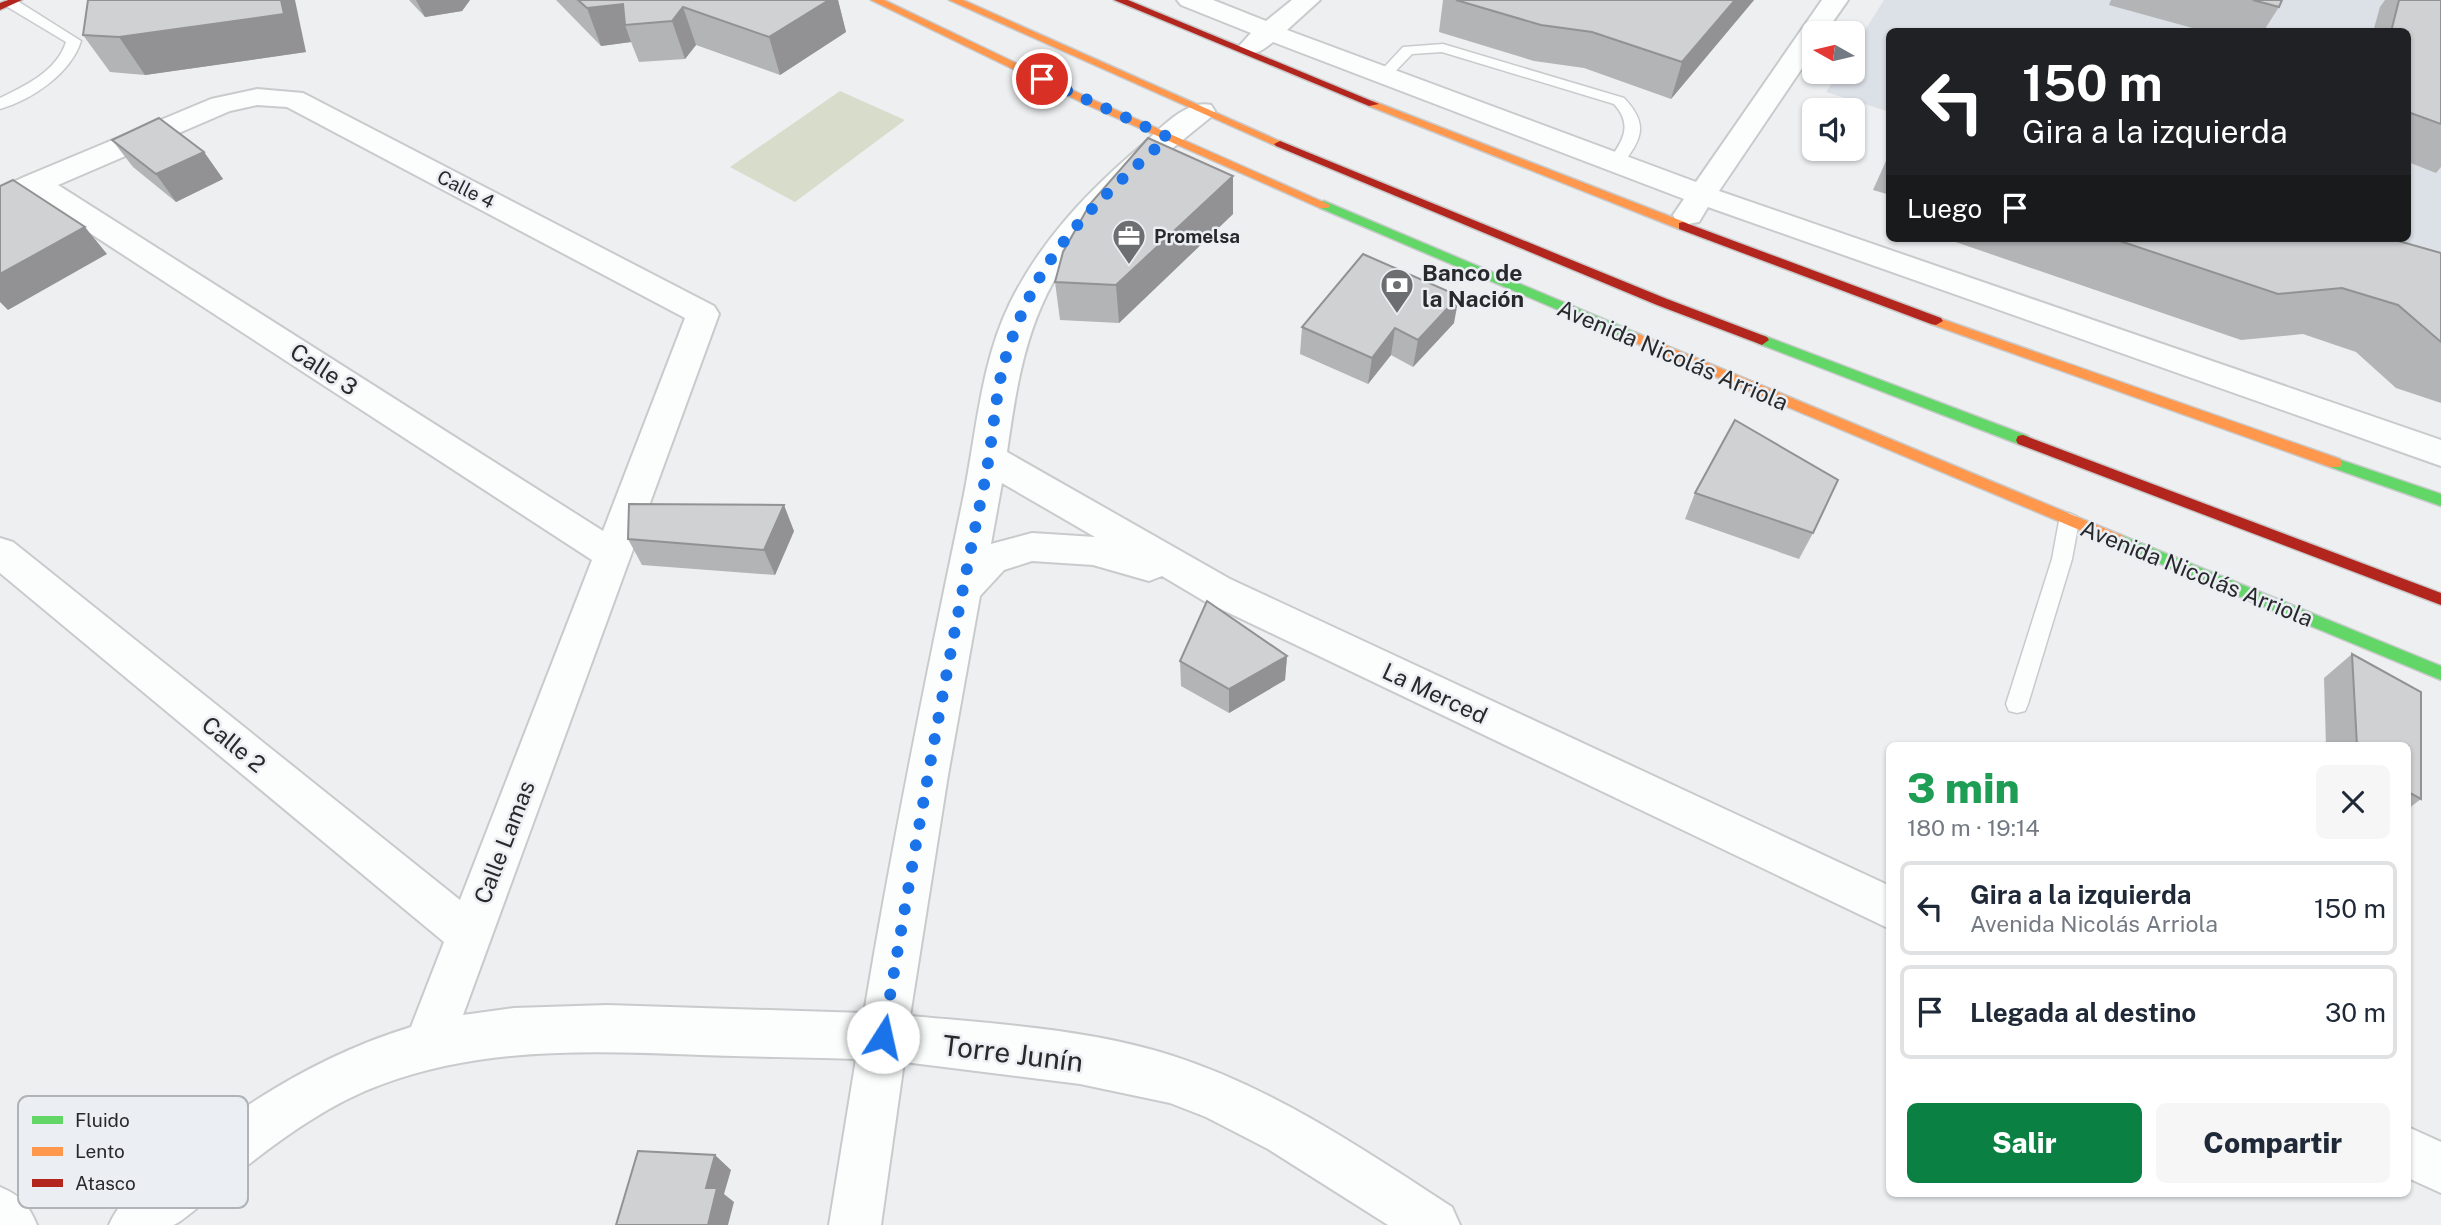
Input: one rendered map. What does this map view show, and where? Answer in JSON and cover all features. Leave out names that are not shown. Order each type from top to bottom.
[{"type":"main road","name":"Avenida Nicolás Arriola","points":[[876,0],[1168,137],[1634,339],[2441,673]]},
{"type":"main road","name":"Avenida Nicolás Arriola","points":[[954,0],[1201,111],[1787,352],[2441,599]]},
{"type":"main road","points":[[1119,0],[1680,224],[1982,338],[2441,500]]},
{"type":"street","points":[[1245,52],[1307,0]]},
{"type":"street","points":[[1680,224],[1703,196],[1835,0]]},
{"type":"street","points":[[1203,2],[1269,33],[1703,196],[2441,453]]},
{"type":"street","name":"Calle 4","points":[[0,199],[221,104],[257,97],[293,99],[704,314]]},
{"type":"street","points":[[855,1225],[883,1037],[962,591],[990,459],[999,388],[1022,314],[1038,280],[1062,244],[1090,210],[1168,137],[1201,111]]},
{"type":"street","name":"Calle 3","points":[[34,183],[614,556]]},
{"type":"street","name":"Calle Lamas","points":[[428,1044],[704,314]]},
{"type":"street","name":"La Merced","points":[[990,459],[1217,590],[1886,906]]},
{"type":"street","points":[[962,591],[995,557],[1020,550],[1055,546],[1086,549],[1138,563],[1217,590]]},
{"type":"street","name":"Calle 2","points":[[0,552],[469,935]]},
{"type":"street","name":"Torre Junín","points":[[428,1044],[494,1032],[581,1029],[883,1037],[1093,1063],[1188,1085],[1243,1107],[1285,1130],[1434,1225]]},
{"type":"street","points":[[248,1134],[327,1084],[377,1061],[428,1044]]},
{"type":"street","points":[[2411,1154],[2441,1168]]},
{"type":"street","points":[[135,1225],[156,1208]]},
{"type":"street","points":[[0,1213],[11,1225]]},
{"type":"lane","points":[[0,104],[27,91],[58,67],[72,53],[74,41],[9,3]]},
{"type":"lane","points":[[1383,76],[1408,50],[1443,48],[1619,102],[1631,112],[1634,126],[1629,146],[1615,163]]},
{"type":"lane","points":[[2017,704],[2062,559],[2069,521]]},
{"type":"shaded area","points":[[1884,0],[2441,0],[2441,281],[2314,242],[2411,242],[2411,28],[1886,28],[1886,111],[1865,104],[1865,98],[1845,98],[1826,92],[1831,84],[1866,84],[1866,28]]},
{"type":"green space","points":[[840,91],[905,120],[795,202],[730,167]]},
{"type":"building","points":[[88,0],[281,0],[284,14],[119,37],[83,35]]},
{"type":"building","points":[[578,0],[829,0],[769,37],[683,7],[672,21],[625,25],[623,4],[587,8]]},
{"type":"building","points":[[1456,0],[1735,0],[1682,62],[1592,32],[1541,25]]},
{"type":"building","points":[[2253,0],[2282,0],[2279,7]]},
{"type":"building","points":[[2399,0],[2441,0],[2441,124],[2411,113],[2411,28],[2392,28]]},
{"type":"building","points":[[159,118],[204,152],[156,174],[112,140]]},
{"type":"building","points":[[1148,138],[1233,176],[1116,285],[1055,282],[1063,252],[1090,204]]},
{"type":"building","points":[[13,180],[85,227],[0,274],[0,186]]},
{"type":"building","points":[[2123,242],[2402,242],[2441,253],[2441,342],[2398,305],[2342,288],[2278,294]]},
{"type":"building","points":[[1363,254],[1459,296],[1418,340],[1395,328],[1372,358],[1302,327]]},
{"type":"building","points":[[1735,420],[1838,480],[1813,533],[1695,493]]},
{"type":"building","points":[[629,504],[784,505],[764,550],[628,539]]},
{"type":"building","points":[[1207,601],[1287,656],[1229,689],[1180,661]]},
{"type":"building","points":[[2352,654],[2421,692],[2421,799],[2411,794],[2411,742],[2357,742]]},
{"type":"building","points":[[638,1151],[715,1155],[706,1188],[717,1188],[708,1225],[616,1225]]},
{"type":"traffic: fast","points":[[1324,205],[1636,338]]},
{"type":"traffic: fast","points":[[1762,340],[2023,440]]},
{"type":"traffic: fast","points":[[2335,463],[2441,500]]},
{"type":"traffic: fast","points":[[2118,540],[2441,673]]},
{"type":"traffic: slow","points":[[876,0],[1087,101],[1324,205]]},
{"type":"traffic: slow","points":[[954,0],[1280,144]]},
{"type":"traffic: slow","points":[[1373,104],[1683,226]]},
{"type":"traffic: slow","points":[[1936,321],[2335,463]]},
{"type":"traffic: slow","points":[[1636,338],[2118,540]]},
{"type":"traffic: jam","points":[[0,7],[17,0]]},
{"type":"traffic: jam","points":[[1119,0],[1373,104]]},
{"type":"traffic: jam","points":[[1280,144],[1662,302],[1762,340]]},
{"type":"traffic: jam","points":[[1683,226],[1936,321]]},
{"type":"traffic: jam","points":[[2023,440],[2441,599]]},
{"type":"place","name":"Promelsa","points":[[1129,266]]},
{"type":"place","name":"Banco de la Nación","points":[[1397,315]]},
{"type":"route","points":[[883,1037],[962,591],[990,459],[999,388],[1010,349],[1038,280],[1062,244],[1090,210],[1168,137],[1042,79]]}]
